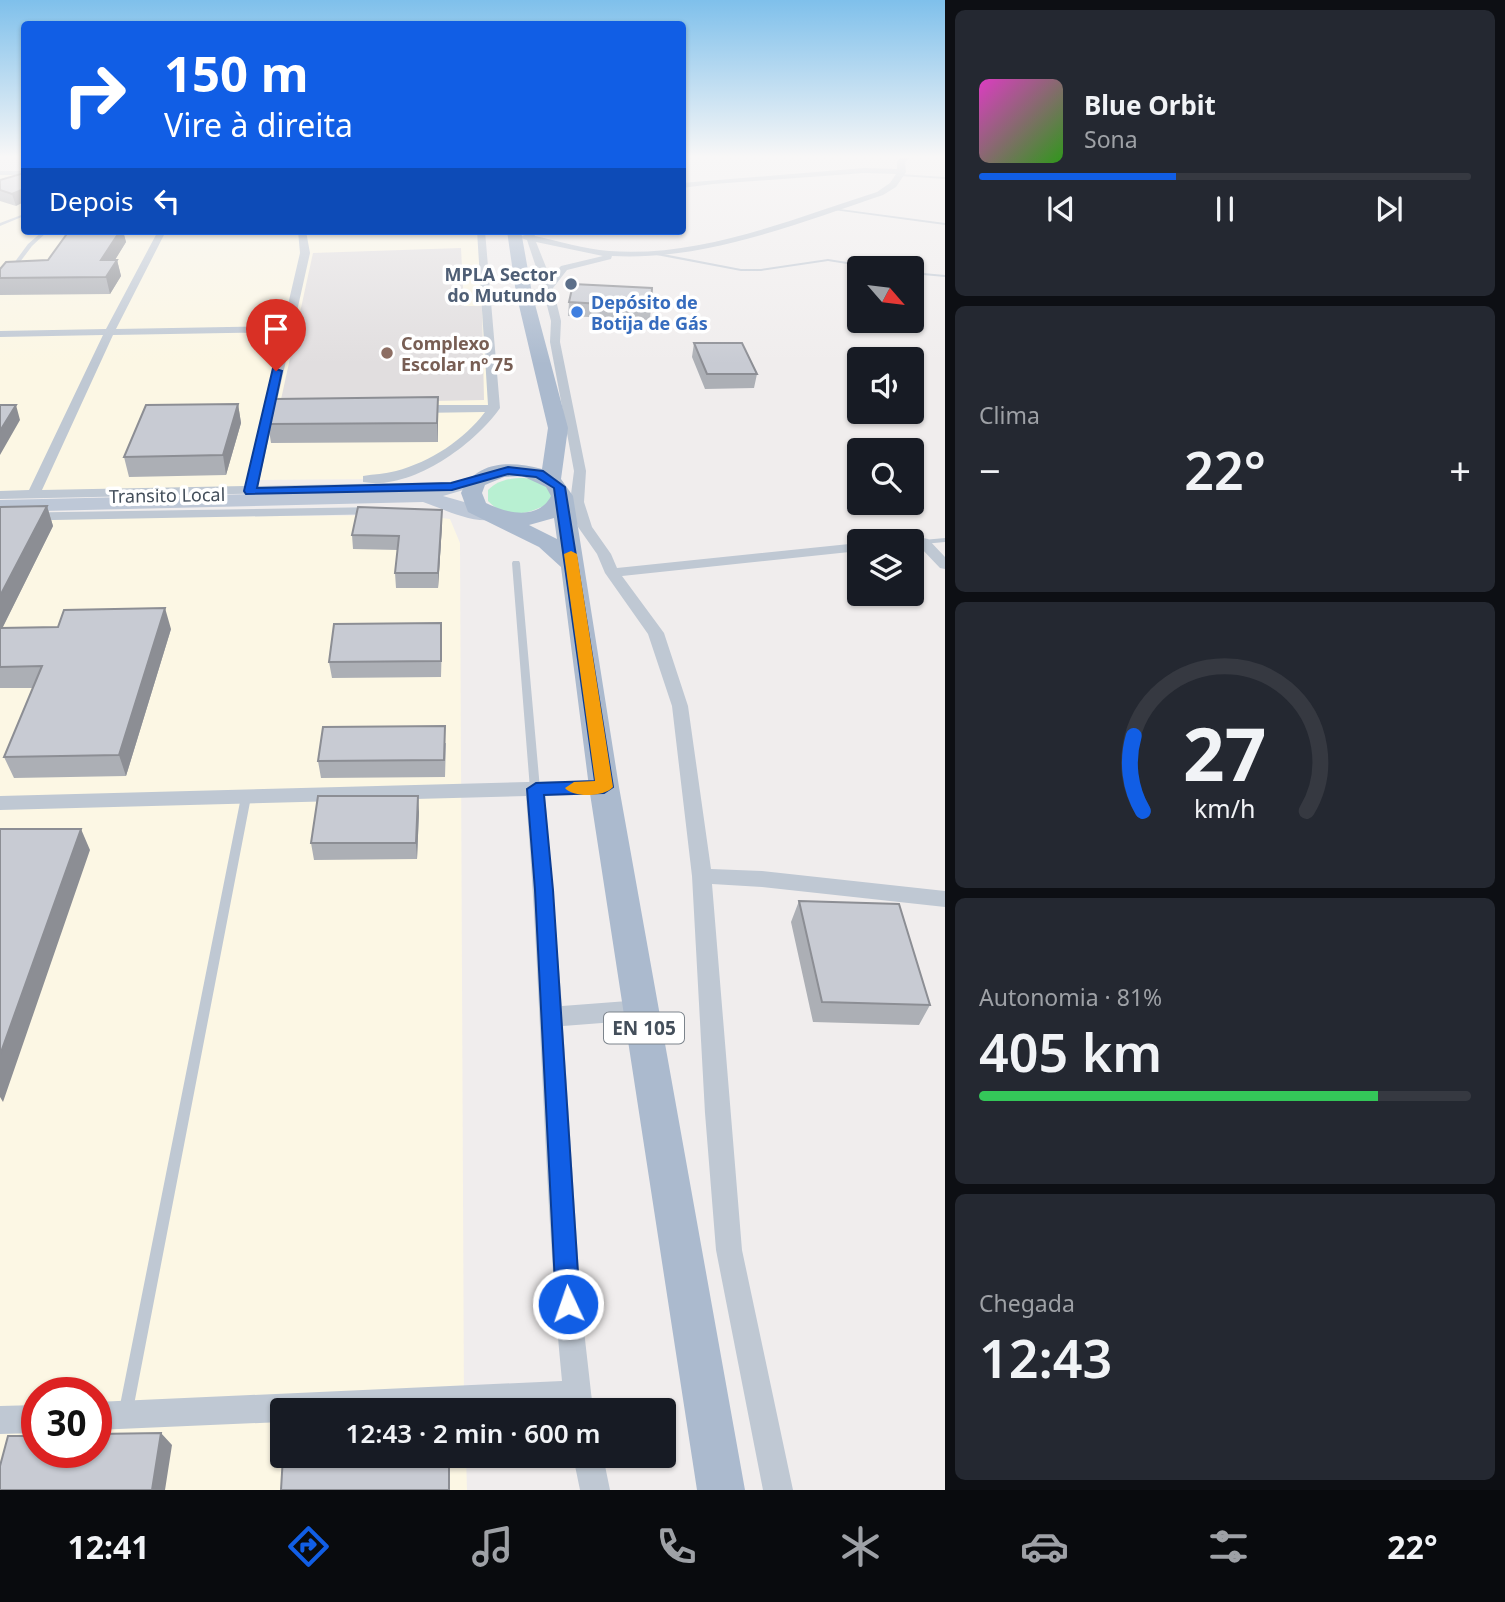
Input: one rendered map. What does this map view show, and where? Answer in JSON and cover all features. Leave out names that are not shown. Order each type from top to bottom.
[{"type":"main road","name":"EN 105","points":[[522,235],[524,293],[558,428],[557,487],[572,565],[604,787],[721,1490]]},
{"type":"main road","points":[[0,506],[425,496],[508,470],[539,451],[558,428]]},
{"type":"main road","points":[[425,496],[460,509],[494,516],[529,519],[553,510],[557,487],[539,473],[508,470]]},
{"type":"main road","points":[[478,480],[471,488],[470,498],[477,507],[547,542],[572,565]]},
{"type":"street","points":[[526,235],[590,251],[653,253],[782,225]]},
{"type":"street","points":[[33,495],[110,331],[160,235]]},
{"type":"street","points":[[251,486],[274,412],[286,329],[305,253],[303,235]]},
{"type":"street","points":[[0,495],[379,479],[416,468],[449,452],[470,435],[494,408],[481,235]]},
{"type":"street","points":[[523,235],[544,273],[556,321],[555,342],[580,471],[577,502],[585,527],[604,554],[612,573],[656,633],[680,706],[702,876],[717,1113],[729,1250],[778,1490]]},
{"type":"street","points":[[524,293],[538,293],[547,289],[558,272],[564,268],[622,254]]},
{"type":"street","points":[[0,334],[286,329]]},
{"type":"street","points":[[401,410],[494,408]]},
{"type":"street","points":[[251,486],[452,486]]},
{"type":"street","name":"Transito Local","points":[[0,516],[460,509]]},
{"type":"street","points":[[612,573],[847,548]]},
{"type":"street","points":[[924,548],[945,565]]},
{"type":"street","points":[[0,803],[604,787]]},
{"type":"street","points":[[536,789],[577,1398]]},
{"type":"street","points":[[702,876],[762,879],[945,899]]},
{"type":"street","points":[[551,1017],[641,1010]]},
{"type":"street","points":[[112,1415],[270,1411]]},
{"type":"street","points":[[0,1420],[21,1419]]},
{"type":"street","points":[[590,1468],[595,1490]]},
{"type":"lane","points":[[0,285],[30,245],[41,235]]},
{"type":"lane","points":[[653,253],[751,271],[828,260],[847,263]]},
{"type":"lane","points":[[924,274],[945,276]]},
{"type":"lane","points":[[924,542],[945,540]]},
{"type":"lane","points":[[516,563],[536,789]]},
{"type":"lane","points":[[125,1415],[246,797]]},
{"type":"shaded area","points":[[0,225],[21,225],[21,235],[481,235],[494,408],[448,452],[379,479],[253,480],[250,491],[0,495]]},
{"type":"shaded area","name":"Complexo Escolar nº 75","points":[[461,248],[464,306],[482,306],[484,400],[280,404],[313,253]]},
{"type":"shaded area","points":[[416,515],[450,519],[460,543],[464,1398],[270,1398],[270,1468],[466,1468],[467,1490],[0,1490],[0,518]]},
{"type":"green space","points":[[509,479],[535,480],[551,489],[553,501],[528,512],[512,513],[496,508],[488,501],[488,490],[496,484]]},
{"type":"building","points":[[66,235],[117,235],[101,260],[117,260],[106,277],[0,278],[0,269],[6,262],[48,260]]},
{"type":"building","points":[[573,284],[652,288],[651,307],[569,302]]},
{"type":"building","points":[[694,343],[742,343],[757,374],[707,374]]},
{"type":"building","points":[[438,397],[437,423],[268,424],[275,399]]},
{"type":"building","points":[[238,404],[223,455],[124,457],[146,405]]},
{"type":"building","points":[[0,405],[16,405],[0,431]]},
{"type":"building","points":[[47,506],[0,596],[0,507]]},
{"type":"building","points":[[358,507],[442,510],[438,573],[395,573],[399,536],[352,535]]},
{"type":"building","points":[[165,608],[119,755],[4,757],[42,666],[0,667],[0,628],[58,627],[64,610]]},
{"type":"building","points":[[441,623],[441,661],[329,662],[334,624]]},
{"type":"building","points":[[445,726],[444,760],[318,761],[323,727]]},
{"type":"building","points":[[318,796],[418,796],[416,843],[311,843]]},
{"type":"building","points":[[0,829],[81,829],[0,1055]]},
{"type":"building","points":[[799,901],[899,904],[930,1005],[822,1002]]},
{"type":"building","points":[[161,1433],[152,1490],[0,1490],[0,1466],[8,1436],[21,1436],[21,1468],[112,1468],[112,1434]]},
{"type":"building","points":[[282,1468],[449,1468],[449,1490],[281,1490]]},
{"type":"slow traffic","points":[[571,554],[604,787],[574,788]]},
{"type":"place","name":"MPLA Sector do Mutundo","points":[[571,284]]},
{"type":"place","name":"Depósito de Botija de Gás","points":[[577,312]]},
{"type":"place","name":"Complexo Escolar nº 75","points":[[387,353]]},
{"type":"route","points":[[276,371],[250,491],[452,486],[478,480],[495,472],[524,470],[551,479],[559,487],[562,496],[604,787],[536,789],[568,1304]]}]
